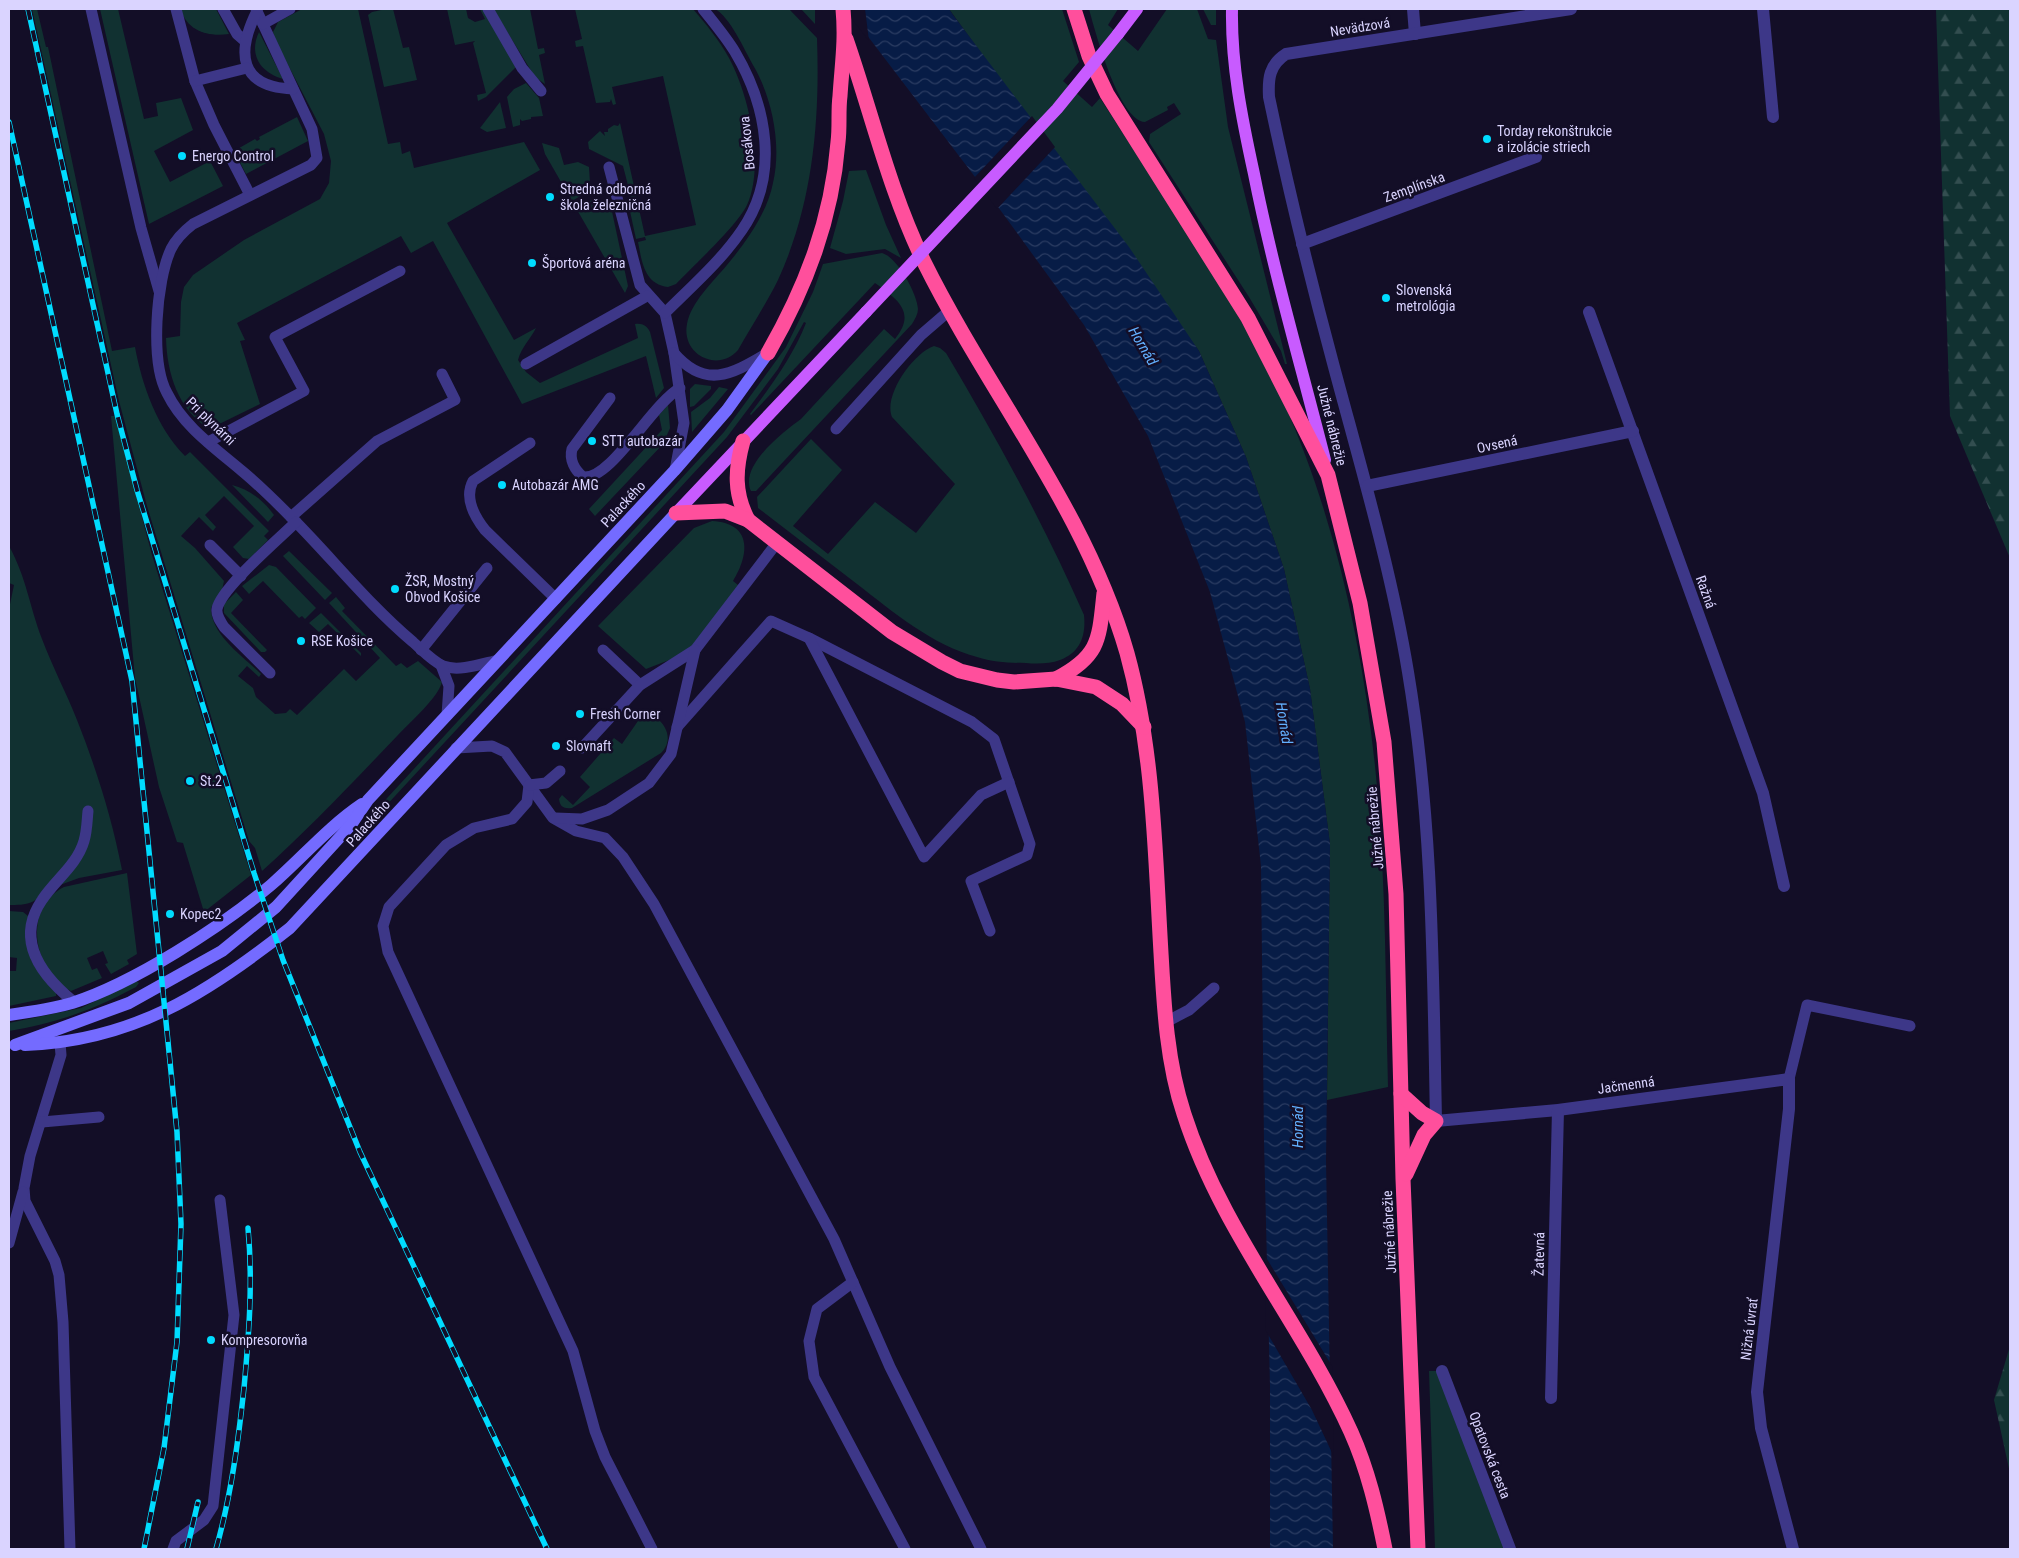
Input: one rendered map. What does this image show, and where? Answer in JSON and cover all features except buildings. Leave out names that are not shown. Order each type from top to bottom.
[{"type":"highway","points":[[768,353],[798,298],[817,251],[835,172],[846,39],[843,9]]},
{"type":"highway","points":[[1074,9],[1089,56],[1107,94],[1248,318],[1328,475]]},
{"type":"highway","points":[[846,39],[866,96],[885,168],[903,217],[950,310],[1044,471],[1078,535],[1104,590],[1126,651],[1144,728],[1154,824],[1166,1022],[1172,1063],[1183,1112],[1209,1180],[1234,1230],[1341,1412],[1361,1456],[1378,1515],[1385,1549]]},
{"type":"highway","points":[[743,441],[738,459],[737,491],[748,520]]},
{"type":"highway","name":"Južné nábrežie","points":[[1328,475],[1360,602],[1384,742],[1396,894],[1403,1179],[1418,1549]]},
{"type":"highway","points":[[676,513],[725,511],[748,520],[776,544],[892,632],[960,671],[1014,682],[1056,679],[1088,684],[1108,693],[1122,704],[1144,728]]},
{"type":"highway","points":[[1056,679],[1077,668],[1093,651],[1101,624],[1104,590]]},
{"type":"highway","points":[[1401,1094],[1422,1113],[1436,1121],[1424,1135],[1403,1179]]},
{"type":"main road","points":[[676,513],[1057,109],[1136,9]]},
{"type":"main road","name":"Južné nábrežie","points":[[1232,9],[1234,57],[1243,120],[1267,239],[1328,475]]},
{"type":"street","points":[[1413,9],[1415,34]]},
{"type":"street","name":"Nevädzová","points":[[1275,62],[1286,54],[1294,52],[1571,9]]},
{"type":"street","points":[[1763,9],[1773,117]]},
{"type":"street","name":"Južné nábrežie","points":[[1275,62],[1270,74],[1269,97],[1302,244],[1367,486],[1394,598],[1408,673],[1420,756],[1430,876],[1436,1121]]},
{"type":"street","name":"Zemplínska","points":[[1302,244],[1536,157]]},
{"type":"street","name":"Ražná","points":[[1589,312],[1763,793],[1784,886]]},
{"type":"street","name":"Palackého","points":[[12,1046],[129,1003],[222,951],[259,923],[282,901],[351,825],[368,800],[446,715],[674,471],[727,410],[768,353]]},
{"type":"street","name":"Ovsená","points":[[1367,486],[1633,431]]},
{"type":"street","name":"Palackého","points":[[12,1046],[60,1043],[113,1032],[158,1014],[231,972],[290,928],[676,513]]},
{"type":"street","name":"Palackého","points":[[9,1015],[52,1009],[74,1002],[135,975],[215,926],[270,886],[344,816],[368,800]]},
{"type":"street","name":"Jačmenná","points":[[1436,1121],[1558,1110],[1789,1079]]},
{"type":"street","name":"Nižná úvrať","points":[[1789,1079],[1789,1109],[1757,1392],[1761,1428],[1793,1549]]},
{"type":"street","name":"Žatevná","points":[[1551,1398],[1558,1110]]},
{"type":"street","name":"Opatovská cesta","points":[[1442,1371],[1510,1549]]},
{"type":"lane","points":[[91,9],[141,228],[161,295]]},
{"type":"lane","points":[[176,9],[195,81],[214,125],[250,195]]},
{"type":"lane","points":[[223,9],[237,34],[245,41]]},
{"type":"lane","points":[[263,24],[290,9]]},
{"type":"lane","points":[[488,9],[522,68],[541,91]]},
{"type":"lane","name":"Bosákova","points":[[665,313],[716,261],[742,230],[759,200],[766,175],[764,133],[755,93],[734,50],[704,9]]},
{"type":"lane","points":[[257,10],[293,90],[279,89],[265,84],[253,77],[247,68],[245,41],[257,10]]},
{"type":"lane","points":[[195,81],[247,68]]},
{"type":"lane","name":"Pri plynárni","points":[[293,90],[312,129],[317,158],[311,164],[186,229],[172,249],[166,263],[156,333],[160,377],[173,405],[208,442],[260,487],[293,520],[382,617],[441,665]]},
{"type":"lane","points":[[609,166],[636,274],[647,296],[665,313],[674,353],[684,429],[674,471]]},
{"type":"lane","points":[[208,442],[304,391],[275,337],[400,271]]},
{"type":"lane","points":[[526,364],[647,296]]},
{"type":"lane","points":[[836,429],[921,335],[950,310]]},
{"type":"lane","points":[[674,353],[690,368],[716,376],[735,372],[768,353]]},
{"type":"lane","points":[[270,673],[237,641],[218,618],[217,608],[222,598],[293,520],[377,441],[455,400],[442,374]]},
{"type":"lane","points":[[610,398],[572,449],[573,465],[583,477],[597,475],[608,466],[669,394],[680,388]]},
{"type":"lane","points":[[530,442],[473,481],[469,488],[470,499],[478,521],[485,530],[556,599]]},
{"type":"lane","points":[[582,748],[640,685],[695,650],[776,544]]},
{"type":"lane","points":[[210,545],[241,576]]},
{"type":"lane","points":[[421,650],[487,568]]},
{"type":"lane","points":[[677,727],[772,621],[809,638],[972,722],[994,739],[1030,844],[1027,855],[971,881],[990,931]]},
{"type":"lane","points":[[809,638],[924,857],[981,795],[1009,782]]},
{"type":"lane","points":[[603,650],[640,685]]},
{"type":"lane","points":[[553,818],[582,819],[608,810],[650,784],[671,754],[695,650]]},
{"type":"lane","points":[[441,665],[458,668],[498,660]]},
{"type":"lane","points":[[441,665],[450,686],[446,715]]},
{"type":"lane","points":[[456,748],[483,746],[500,749],[510,757],[553,818],[576,831],[606,838],[628,865],[654,904],[825,1222],[890,1366],[981,1549]]},
{"type":"lane","points":[[529,785],[546,784],[560,771]]},
{"type":"lane","points":[[529,785],[527,802],[512,819],[474,828],[446,845],[389,907],[383,926],[388,952],[573,1351],[595,1431],[652,1549]]},
{"type":"lane","points":[[74,1002],[40,968],[33,949],[33,924],[41,901],[73,862],[84,842],[88,811]]},
{"type":"lane","points":[[1166,1022],[1189,1010],[1214,988]]},
{"type":"lane","points":[[1789,1079],[1807,1005],[1910,1026]]},
{"type":"lane","points":[[9,1243],[24,1188],[30,1156],[61,1055],[60,1043]]},
{"type":"lane","points":[[42,1122],[99,1117]]},
{"type":"lane","points":[[24,1188],[24,1201],[55,1261],[58,1275],[62,1322],[70,1549]]},
{"type":"lane","points":[[173,1549],[176,1541],[204,1520],[213,1506],[234,1315],[220,1200]]},
{"type":"lane","points":[[853,1282],[817,1309],[809,1341],[814,1377],[905,1549]]},
{"type":"green space","points":[[32,9],[37,9],[46,47],[48,47],[112,351],[135,347],[152,405],[175,445],[185,456],[190,452],[269,531],[264,536],[268,540],[249,559],[243,558],[233,547],[254,526],[224,496],[205,515],[216,527],[213,531],[199,517],[181,536],[195,548],[224,581],[222,590],[211,608],[212,618],[216,627],[229,644],[261,674],[259,677],[247,666],[238,676],[253,688],[256,697],[275,714],[286,713],[290,709],[297,715],[344,669],[356,681],[380,658],[329,603],[336,597],[345,608],[342,611],[396,666],[401,663],[407,668],[418,661],[442,682],[435,695],[423,710],[315,821],[262,871],[255,848],[249,841],[147,506],[119,401]]},
{"type":"green space","points":[[100,9],[118,9],[144,119],[158,116],[156,103],[181,98],[193,130],[154,151],[170,182],[210,161],[223,186],[149,224]]},
{"type":"green space","points":[[180,9],[216,9],[229,34],[221,35],[199,31],[188,23]]},
{"type":"green space","points":[[302,9],[358,9],[388,144],[400,142],[402,154],[410,151],[414,168],[524,142],[540,170],[447,223],[514,340],[536,328],[518,360],[526,372],[540,383],[638,338],[635,324],[640,324],[650,332],[664,388],[656,398],[646,356],[522,404],[433,241],[411,253],[401,236],[237,323],[245,340],[240,341],[260,404],[209,429],[198,421],[182,401],[176,389],[167,351],[166,338],[180,336],[181,302],[184,287],[193,275],[244,240],[320,199],[329,183],[331,161],[324,134],[275,40],[273,32],[278,22]]},
{"type":"green space","points":[[393,9],[403,48],[409,47],[417,80],[384,87],[368,15],[372,12]]},
{"type":"green space","points":[[447,9],[466,9],[468,18],[475,22],[485,19],[480,9],[484,9],[516,67],[486,97],[478,101],[477,95],[486,93],[473,43],[475,41],[455,45]]},
{"type":"green space","points":[[493,9],[530,9],[538,49],[544,48],[545,53],[539,55],[545,84],[535,77]]},
{"type":"green space","points":[[575,9],[693,9],[725,51],[743,91],[752,130],[755,170],[747,205],[734,224],[714,246],[676,284],[668,287],[654,282],[649,277],[643,264],[638,242],[646,240],[645,237],[636,239],[628,202],[631,197],[623,166],[589,149],[588,142],[600,131],[605,136],[604,132],[608,132],[608,129],[614,125],[618,126],[620,123],[645,236],[696,225],[663,76],[612,87],[616,104],[613,105],[611,99],[610,102],[596,103],[583,46],[576,47],[575,41],[582,39]]},
{"type":"green space","points":[[715,9],[789,9],[817,38],[818,69],[812,162],[807,192],[790,251],[778,280],[738,350],[730,357],[721,360],[711,360],[695,352],[687,335],[687,324],[689,316],[698,300],[742,246],[761,216],[770,194],[776,168],[776,137],[770,106],[760,78],[731,26],[721,13]]},
{"type":"green space","points":[[801,9],[815,9],[815,24]]},
{"type":"green space","points":[[949,9],[1062,9],[1079,62],[1063,81],[1092,107],[1100,98],[1197,246],[1264,361],[1305,455],[1324,510],[1354,626],[1372,743],[1378,801],[1383,887],[1388,1087],[1327,1100],[1330,844],[1310,689],[1284,569],[1246,457],[1199,351]]},
{"type":"green space","points":[[1089,9],[1118,9],[1108,25],[1138,51],[1167,9],[1197,9],[1208,39],[1216,40],[1228,127],[1287,364],[1285,364],[1281,351],[1249,297],[1149,142],[1150,134],[1181,114],[1174,103],[1167,107],[1168,110],[1145,122],[1135,118],[1117,92],[1102,54]]},
{"type":"green space","points":[[1203,9],[1216,9],[1216,25],[1211,25]]},
{"type":"green space","points":[[1936,9],[2010,9],[2010,558],[1950,416]]},
{"type":"green space","points":[[259,32],[283,79],[268,72],[259,62],[255,48]]},
{"type":"green space","points":[[526,83],[539,98],[543,116],[531,117],[531,119],[522,121],[520,119],[520,125],[513,127],[507,97],[514,89]]},
{"type":"green space","points":[[500,102],[506,128],[487,132],[480,128]]},
{"type":"green space","points":[[297,117],[308,141],[246,174],[234,151],[255,139],[257,141],[260,139],[259,137]]},
{"type":"green space","points":[[542,143],[559,148],[564,165],[578,162],[589,167],[590,183],[579,187],[582,195],[572,201],[545,154]]},
{"type":"green space","points":[[866,170],[886,225],[901,258],[885,249],[846,254],[830,248],[849,171]]},
{"type":"green space","points":[[592,200],[603,201],[611,207],[628,286],[625,293],[576,208]]},
{"type":"green space","points":[[882,253],[894,261],[900,268],[914,294],[918,309],[912,324],[756,491],[751,491],[749,481],[751,471],[765,450],[801,419],[884,329],[895,339],[904,321],[904,314],[902,307],[897,301],[875,283],[751,415],[788,359],[801,335],[806,323],[804,322],[778,369],[727,437],[383,809],[377,809],[724,432],[786,347],[813,292],[823,264]]},
{"type":"green space","points":[[934,346],[946,353],[1001,449],[1053,547],[1084,615],[1084,629],[1081,642],[1073,652],[1060,660],[1039,664],[995,661],[960,652],[944,644],[899,616],[758,508],[757,497],[811,439],[842,470],[793,526],[828,554],[875,502],[916,533],[955,484],[892,417],[890,408],[896,387],[909,366],[917,357]]},
{"type":"green space","points":[[695,384],[711,386],[711,389],[694,406],[690,407],[690,389]]},
{"type":"green space","points":[[719,387],[728,389],[692,432],[691,412],[710,398]]},
{"type":"green space","points":[[668,405],[670,428],[663,444],[595,516],[589,509],[662,430],[659,415]]},
{"type":"green space","points":[[111,416],[115,416],[152,555],[251,875],[204,912],[183,843],[177,842],[159,787],[135,678]]},
{"type":"green space","points":[[232,485],[256,496],[266,505],[274,515],[268,522]]},
{"type":"green space","points":[[712,521],[735,527],[741,534],[744,542],[743,561],[733,581],[743,589],[695,650],[646,669],[598,626],[694,528]]},
{"type":"green space","points":[[9,546],[24,581],[42,639],[91,756],[108,812],[122,870],[79,878],[60,885],[80,844],[45,892],[32,902],[12,905],[9,905],[9,609],[14,585],[9,583]]},
{"type":"green space","points":[[289,551],[332,593],[325,600],[283,556]]},
{"type":"green space","points":[[269,565],[276,567],[316,608],[305,619],[302,616],[299,618],[263,581],[249,594],[242,586]]},
{"type":"green space","points":[[236,592],[243,600],[231,613],[267,650],[265,652],[261,652],[224,613],[224,604]]},
{"type":"green space","points":[[321,613],[361,653],[361,656],[328,624],[319,632],[309,623]]},
{"type":"green space","points":[[639,711],[654,716],[664,726],[668,740],[661,753],[572,808],[563,807],[559,799],[562,795],[573,805],[590,787],[580,777],[614,738],[622,744],[638,721],[630,715]]},
{"type":"green space","points":[[127,873],[137,954],[127,960],[129,964],[111,974],[105,964],[108,963],[103,951],[87,958],[92,970],[97,968],[102,978],[71,991],[58,982],[48,969],[41,955],[38,924],[42,909],[51,897],[64,887]]},
{"type":"green space","points":[[9,911],[23,912],[28,916],[31,960],[56,992],[56,996],[9,1006],[9,971],[16,971],[17,958],[9,957]]},
{"type":"green space","points":[[136,981],[139,983],[136,987],[90,1009],[59,1020],[9,1031],[9,1023],[81,1008]]},
{"type":"green space","points":[[2010,1346],[2010,1473],[1994,1400]]},
{"type":"green space","points":[[1429,1371],[1442,1371],[1510,1549],[1435,1549]]},
{"type":"water","name":"Hornád","points":[[847,9],[949,9],[1129,247],[1199,351],[1246,457],[1284,569],[1310,689],[1330,844],[1326,1161],[1333,1549],[1270,1549],[1270,1386],[1264,1141],[1261,866],[1245,722],[1210,592],[1148,436],[1084,325],[1001,211]]},
{"type":"pier","points":[[865,9],[869,41],[845,10]]},
{"type":"pier","points":[[1032,116],[1055,147],[997,209],[974,178]]},
{"type":"pier","points":[[1264,1254],[1332,1366],[1334,1457],[1312,1410],[1266,1331]]},
{"type":"railway","points":[[28,9],[117,414],[137,490],[254,873],[283,960],[360,1152],[547,1549]]},
{"type":"railway","points":[[9,122],[132,681],[177,1132],[181,1224],[177,1342],[164,1448],[144,1549]]},
{"type":"railway","points":[[216,1549],[233,1469],[244,1388],[249,1328],[248,1228]]},
{"type":"railway","points":[[187,1549],[198,1502]]},
{"type":"place","name":"Torday rekonštrukcie a izolácie striech","points":[[1487,139]]},
{"type":"place","name":"Energo Control","points":[[182,156]]},
{"type":"place","name":"Stredná odborná škola železničná","points":[[550,197]]},
{"type":"place","name":"Športová aréna","points":[[532,263]]},
{"type":"place","name":"Slovenská metrológia","points":[[1386,298]]},
{"type":"place","name":"STT autobazár","points":[[592,441]]},
{"type":"place","name":"Autobazár AMG","points":[[502,485]]},
{"type":"place","name":"ŽSR, Mostný Obvod Košice","points":[[395,589]]},
{"type":"place","name":"RSE Košice","points":[[301,641]]},
{"type":"place","name":"Fresh Corner","points":[[580,714]]},
{"type":"place","name":"Slovnaft","points":[[556,746]]},
{"type":"place","name":"St.2","points":[[190,781]]},
{"type":"place","name":"Kopec2","points":[[170,914]]},
{"type":"place","name":"Kompresorovňa","points":[[211,1340]]}]
